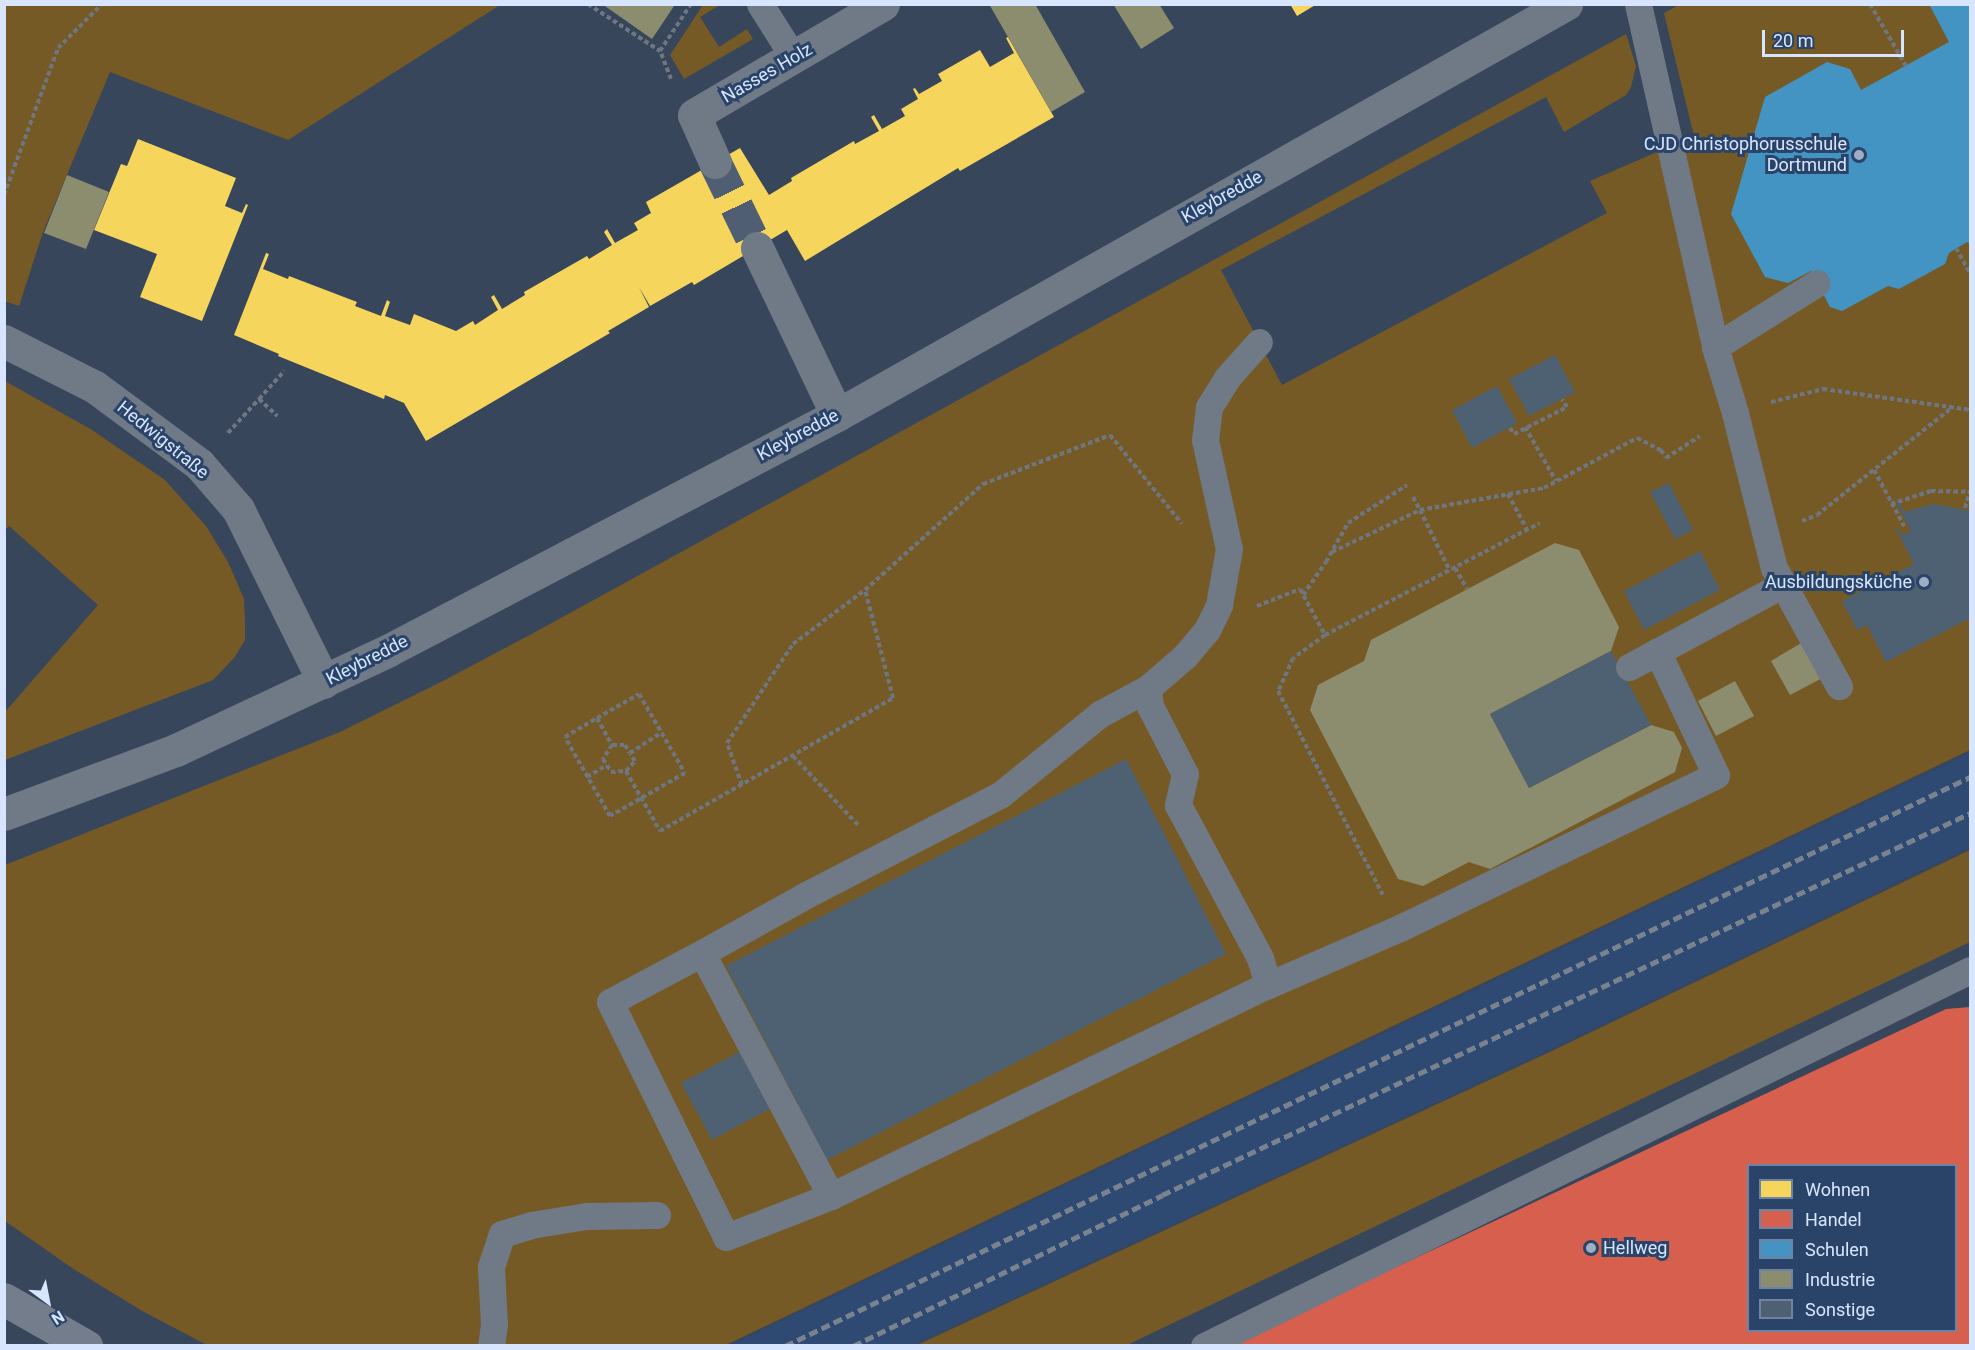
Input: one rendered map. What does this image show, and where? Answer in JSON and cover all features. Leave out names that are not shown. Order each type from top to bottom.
[{"type":"main road","points":[[4,1299],[86,1346]]},
{"type":"street","name":"Nasses Holz","points":[[715,162],[694,115],[883,4]]},
{"type":"street","name":"Kleybredde","points":[[4,814],[176,750],[324,682],[837,415],[1533,13],[1566,4]]},
{"type":"street","points":[[757,248],[837,415]]},
{"type":"street","name":"Hedwigstraße","points":[[4,341],[95,387],[199,464],[238,508],[324,682]]},
{"type":"lane","points":[[760,4],[794,58]]},
{"type":"lane","points":[[1638,4],[1715,347],[1768,546],[1782,585],[1839,686]]},
{"type":"lane","points":[[1715,347],[1817,283]]},
{"type":"lane","points":[[1259,342],[1227,378],[1209,407],[1205,440],[1229,549],[1219,604],[1207,630],[1185,656],[1148,688],[1100,714],[1000,795],[806,895],[610,1002],[726,1237],[831,1196],[1268,985],[1400,928],[1716,774],[1657,651]]},
{"type":"lane","points":[[1629,667],[1782,585]]},
{"type":"lane","points":[[1148,688],[1150,706],[1185,774],[1178,805],[1260,958],[1268,985]]},
{"type":"lane","points":[[702,953],[831,1196]]},
{"type":"lane","points":[[1204,1346],[1971,970]]},
{"type":"lane","points":[[491,1346],[494,1324],[491,1267],[502,1234],[531,1225],[586,1216],[657,1215]]},
{"type":"path","points":[[4,195],[58,48],[102,4]]},
{"type":"path","points":[[588,4],[660,51]]},
{"type":"path","points":[[664,43],[691,4]]},
{"type":"path","points":[[1870,4],[1906,66]]},
{"type":"path","points":[[1956,248],[1971,273]]},
{"type":"path","points":[[199,464],[284,371]]},
{"type":"path","points":[[1332,552],[1420,510],[1544,488],[1637,438],[1661,450],[1666,458],[1734,412],[1823,389],[1971,410]]},
{"type":"path","points":[[259,399],[277,416]]},
{"type":"path","points":[[1509,428],[1514,434],[1567,407],[1563,399]]},
{"type":"path","points":[[1816,515],[1953,407]]},
{"type":"path","points":[[1526,427],[1556,481]]},
{"type":"path","points":[[742,784],[727,743],[793,644],[865,590],[983,484],[1110,435],[1182,525]]},
{"type":"path","points":[[1874,470],[1904,526]]},
{"type":"path","points":[[1325,635],[1303,595],[1332,552],[1348,523],[1407,486]]},
{"type":"path","points":[[1891,504],[1931,491],[1970,492],[1965,508]]},
{"type":"path","points":[[1508,494],[1527,529]]},
{"type":"path","points":[[1413,497],[1450,571]]},
{"type":"path","points":[[1400,928],[1278,691],[1293,658],[1325,635],[1540,523]]},
{"type":"path","points":[[1455,568],[1467,589]]},
{"type":"path","points":[[626,771],[660,831],[893,698],[865,590]]},
{"type":"path","points":[[639,694],[661,733],[685,773],[610,816],[565,737],[639,694]]},
{"type":"path","points":[[597,718],[612,745]]},
{"type":"path","points":[[630,753],[661,733]]},
{"type":"path","points":[[612,745],[625,746],[635,761],[626,771],[611,772],[603,759],[612,745]]},
{"type":"path","points":[[793,756],[885,854]]},
{"type":"path","points":[[587,777],[607,765]]},
{"type":"shaded area","points":[[4,5],[500,5],[288,140],[110,72],[43,232],[19,306],[4,301]]},
{"type":"shaded area","points":[[703,5],[720,5],[700,17],[719,47],[747,29],[753,39],[684,79],[670,55]]},
{"type":"shaded area","points":[[1679,5],[1970,5],[1970,750],[726,1345],[207,1345],[144,1312],[72,1268],[5,1221],[5,865],[340,732],[441,682],[1626,34],[1636,66],[1631,87],[1626,95],[1564,132],[1546,97],[1221,270],[1282,385],[1607,213],[1590,181],[1694,136],[1664,13]]},
{"type":"shaded area","points":[[5,381],[92,430],[165,480],[206,526],[228,562],[244,599],[245,640],[234,658],[213,680],[5,760],[5,712],[98,605],[9,526],[5,530]]},
{"type":"shaded area","points":[[1970,753],[1970,847],[1545,1052],[912,1345],[731,1345]]},
{"type":"shaded area","points":[[1970,850],[1970,942],[1127,1345],[917,1345],[1554,1050]]},
{"type":"building: Wohnen","points":[[1290,4],[1317,4],[1297,16]]},
{"type":"building: Wohnen","points":[[1008,37],[1054,117],[960,171],[958,168],[805,261],[787,230],[694,285],[692,282],[650,306],[639,287],[649,307],[608,331],[610,333],[426,441],[404,403],[385,395],[384,399],[278,356],[279,354],[234,335],[266,253],[269,254],[263,269],[288,279],[289,276],[357,302],[355,306],[381,316],[387,300],[390,302],[385,316],[410,325],[414,314],[456,331],[473,321],[475,325],[498,310],[491,297],[494,295],[502,309],[525,295],[524,292],[587,256],[589,259],[612,245],[604,232],[607,229],[615,243],[638,230],[634,223],[651,213],[646,202],[740,148],[769,195],[792,181],[791,178],[854,141],[855,144],[879,131],[871,117],[874,115],[882,129],[905,116],[901,109],[918,99],[913,89],[915,88],[919,94],[942,81],[938,74],[980,50],[990,67],[1014,53],[1006,38]]},
{"type":"building: Wohnen","points":[[138,139],[236,178],[225,206],[242,213],[246,204],[248,205],[202,321],[140,297],[157,254],[94,230],[121,164],[127,166]]},
{"type":"building: Handel","name":"Hellweg","points":[[1970,1007],[1970,1346],[1228,1346],[1946,1009]]},
{"type":"building: Schulen","name":"CJD Christophorusschule Dortmund","points":[[1929,4],[1970,4],[1970,244],[1967,242],[1949,253],[1945,264],[1899,289],[1888,286],[1842,311],[1830,307],[1811,271],[1788,283],[1765,277],[1731,214],[1765,97],[1827,62],[1850,69],[1861,90],[1949,42]]},
{"type":"building: Industrie","points":[[602,4],[672,4],[674,6],[652,39]]},
{"type":"building: Industrie","points":[[989,4],[1035,4],[1085,92],[1051,112]]},
{"type":"building: Industrie","points":[[1113,4],[1159,4],[1174,28],[1141,49]]},
{"type":"building: Industrie","points":[[67,175],[109,192],[86,249],[44,233]]},
{"type":"building: Industrie","points":[[1555,543],[1579,550],[1619,627],[1611,651],[1490,714],[1529,788],[1651,725],[1674,732],[1682,748],[1675,772],[1490,869],[1469,862],[1423,886],[1398,879],[1310,710],[1318,685],[1364,661],[1371,640]]},
{"type":"building: Industrie","points":[[1808,639],[1828,675],[1790,695],[1771,661]]},
{"type":"building: Industrie","points":[[1735,681],[1754,716],[1716,736],[1698,701]]},
{"type":"building: Sonstige","points":[[1555,355],[1575,392],[1529,416],[1509,379]]},
{"type":"building: Sonstige","points":[[1497,386],[1517,423],[1472,448],[1452,410]]},
{"type":"building: Sonstige","points":[[1669,483],[1693,530],[1675,539],[1650,492]]},
{"type":"building: Sonstige","name":"Ausbildungsküche","points":[[1899,502],[1904,512],[1934,504],[1970,511],[1970,618],[1886,662],[1867,625],[1857,630],[1842,601],[1914,564],[1896,529],[1898,528],[1902,535],[1911,531],[1896,503]]},
{"type":"building: Sonstige","points":[[1700,551],[1720,590],[1644,630],[1624,591]]},
{"type":"building: Sonstige","points":[[1611,651],[1651,725],[1529,788],[1490,714]]},
{"type":"building: Sonstige","points":[[1126,759],[1226,954],[827,1160],[726,966]]},
{"type":"building: Sonstige","points":[[741,1051],[771,1108],[712,1140],[681,1083]]},
{"type":"tunnel","points":[[715,162],[757,248]]},
{"type":"railway","points":[[785,1346],[1970,777]]},
{"type":"railway","points":[[853,1346],[1162,1195],[1970,813]]},
{"type":"place","name":"CJD Christophorusschule Dortmund","points":[[1859,155]]},
{"type":"place","name":"Ausbildungsküche","points":[[1924,582]]},
{"type":"place","name":"Hellweg","points":[[1591,1248]]}]
